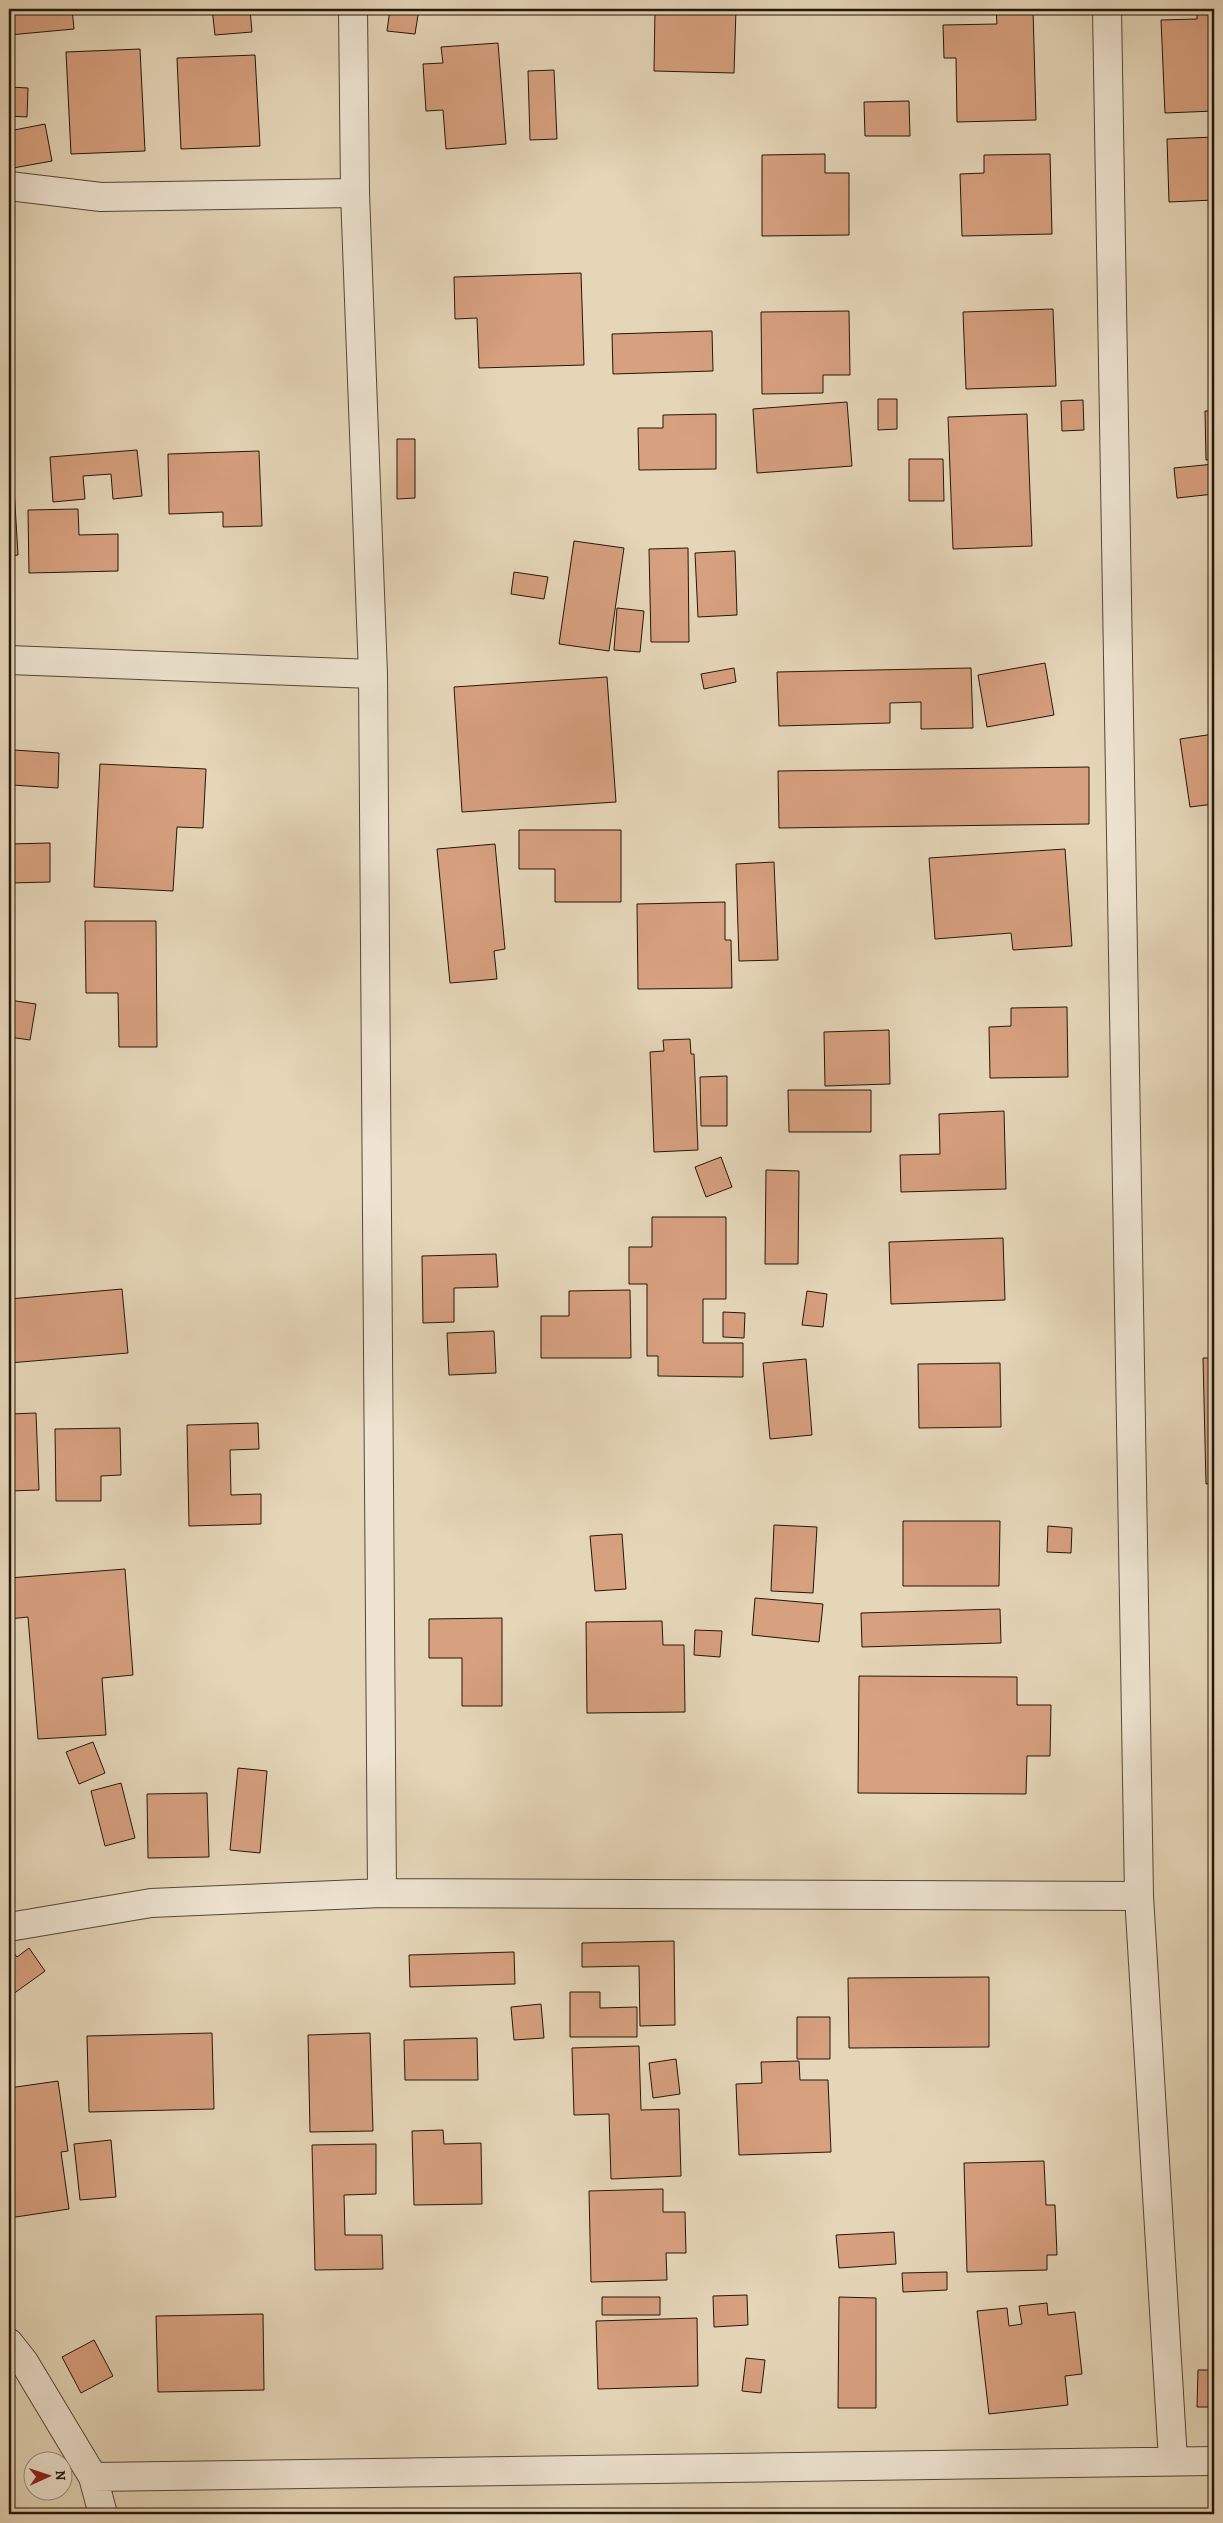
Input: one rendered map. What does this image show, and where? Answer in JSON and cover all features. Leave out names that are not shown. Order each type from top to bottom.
[{"type":"street","points":[[353,9],[355,194],[373,674],[382,1893]]},
{"type":"street","points":[[1107,9],[1139,1896],[1173,2460]]},
{"type":"street","points":[[9,186],[101,197],[355,194]]},
{"type":"street","points":[[9,660],[373,674]]},
{"type":"street","points":[[9,1927],[151,1903],[382,1893],[1139,1896]]},
{"type":"street","points":[[14,2359],[93,2477],[103,2514]]},
{"type":"street","points":[[93,2477],[1173,2460],[1214,2461]]},
{"type":"building","points":[[9,9],[72,9],[74,29],[9,35]]},
{"type":"building","points":[[212,9],[250,9],[252,32],[215,35]]},
{"type":"building","points":[[390,9],[419,9],[415,34],[387,31]]},
{"type":"building","points":[[655,9],[736,9],[734,73],[654,71]]},
{"type":"building","points":[[743,9],[846,9],[846,12],[743,14]]},
{"type":"building","points":[[996,9],[1033,9],[1036,120],[957,122],[956,58],[944,58],[943,25],[997,24]]},
{"type":"building","points":[[1197,9],[1214,9],[1214,28],[1209,28],[1214,111],[1165,113],[1161,20],[1197,19]]},
{"type":"building","points":[[498,43],[506,144],[446,149],[443,110],[426,111],[423,64],[443,63],[441,47]]},
{"type":"building","points":[[140,49],[145,151],[71,154],[66,52]]},
{"type":"building","points":[[255,55],[260,146],[181,149],[177,58]]},
{"type":"building","points":[[554,70],[557,139],[530,140],[528,71]]},
{"type":"building","points":[[9,87],[28,88],[27,117],[9,116]]},
{"type":"building","points":[[909,101],[910,136],[865,136],[864,102]]},
{"type":"building","points":[[45,124],[52,161],[13,168],[9,131]]},
{"type":"building","points":[[1214,137],[1214,200],[1169,202],[1167,139]]},
{"type":"building","points":[[825,154],[825,173],[849,173],[849,235],[762,236],[762,155]]},
{"type":"building","points":[[1050,154],[1052,234],[962,236],[960,174],[984,173],[984,155]]},
{"type":"building","points":[[581,273],[584,365],[479,368],[477,318],[455,319],[454,277]]},
{"type":"building","points":[[1053,309],[1056,386],[966,389],[963,312]]},
{"type":"building","points":[[849,311],[850,375],[823,375],[823,393],[762,394],[761,312]]},
{"type":"building","points":[[712,331],[713,371],[613,374],[612,334]]},
{"type":"building","points":[[878,399],[897,399],[897,429],[878,430]]},
{"type":"building","points":[[1083,400],[1084,430],[1062,431],[1061,401]]},
{"type":"building","points":[[847,402],[852,466],[757,473],[753,409]]},
{"type":"building","points":[[1205,411],[1214,411],[1214,459],[1206,460]]},
{"type":"building","points":[[716,414],[716,469],[639,470],[638,428],[663,428],[663,415]]},
{"type":"building","points":[[1027,414],[1032,546],[953,549],[948,417]]},
{"type":"building","points":[[397,439],[415,439],[415,498],[397,499]]},
{"type":"building","points":[[137,450],[142,496],[113,499],[111,474],[83,476],[85,499],[53,502],[50,457]]},
{"type":"building","points":[[259,451],[262,526],[223,527],[223,512],[169,514],[168,454]]},
{"type":"building","points":[[909,459],[943,459],[944,501],[909,501]]},
{"type":"building","points":[[1214,464],[1214,494],[1177,498],[1174,468]]},
{"type":"building","points":[[9,471],[13,471],[18,555],[9,556]]},
{"type":"building","points":[[78,509],[79,535],[118,534],[118,571],[29,573],[28,510]]},
{"type":"building","points":[[574,541],[624,548],[609,651],[559,644]]},
{"type":"building","points":[[688,548],[689,642],[651,642],[649,549]]},
{"type":"building","points":[[735,551],[737,615],[698,617],[695,553]]},
{"type":"building","points":[[514,572],[548,577],[544,599],[511,594]]},
{"type":"building","points":[[617,608],[644,611],[640,652],[614,650]]},
{"type":"building","points":[[1045,663],[1054,715],[987,727],[978,675]]},
{"type":"building","points":[[734,668],[736,682],[704,689],[701,674]]},
{"type":"building","points":[[971,668],[973,728],[921,729],[921,702],[890,703],[890,723],[779,726],[777,672]]},
{"type":"building","points":[[607,677],[616,802],[462,812],[454,687]]},
{"type":"building","points":[[1214,734],[1214,804],[1190,807],[1180,739]]},
{"type":"building","points":[[14,750],[59,753],[58,788],[12,785]]},
{"type":"building","points":[[100,764],[206,769],[203,828],[177,827],[173,891],[94,887]]},
{"type":"building","points":[[1089,767],[1089,824],[779,828],[778,771]]},
{"type":"building","points":[[519,830],[621,830],[621,902],[555,902],[555,869],[519,869]]},
{"type":"building","points":[[50,843],[50,882],[9,883],[9,844]]},
{"type":"building","points":[[495,844],[505,949],[494,951],[497,979],[450,983],[437,849]]},
{"type":"building","points":[[1065,849],[1072,946],[1013,950],[1011,933],[935,939],[929,858]]},
{"type":"building","points":[[774,862],[778,960],[739,961],[736,864]]},
{"type":"building","points":[[725,902],[725,940],[731,940],[732,988],[638,989],[637,904]]},
{"type":"building","points":[[85,921],[156,921],[157,1047],[119,1047],[118,993],[86,993]]},
{"type":"building","points":[[9,1000],[36,1004],[30,1040],[9,1037]]},
{"type":"building","points":[[1067,1007],[1068,1077],[990,1078],[989,1027],[1011,1026],[1011,1008]]},
{"type":"building","points":[[889,1030],[890,1084],[825,1086],[824,1032]]},
{"type":"building","points":[[690,1039],[691,1054],[694,1054],[698,1150],[654,1152],[650,1052],[664,1051],[663,1040]]},
{"type":"building","points":[[727,1076],[727,1126],[701,1126],[700,1077]]},
{"type":"building","points":[[788,1090],[871,1090],[871,1132],[789,1132]]},
{"type":"building","points":[[1004,1111],[1006,1189],[901,1192],[900,1155],[940,1154],[939,1114]]},
{"type":"building","points":[[721,1157],[732,1187],[706,1197],[695,1167]]},
{"type":"building","points":[[766,1170],[799,1171],[798,1264],[765,1264]]},
{"type":"building","points":[[652,1217],[726,1217],[726,1299],[703,1299],[703,1343],[743,1343],[743,1377],[658,1376],[658,1356],[647,1356],[647,1284],[629,1284],[629,1247],[652,1247]]},
{"type":"building","points":[[1003,1238],[1005,1300],[891,1304],[889,1242]]},
{"type":"building","points":[[496,1254],[498,1287],[454,1288],[454,1322],[423,1323],[422,1256]]},
{"type":"building","points":[[122,1289],[128,1353],[9,1363],[9,1299]]},
{"type":"building","points":[[630,1290],[631,1358],[541,1358],[541,1316],[569,1316],[569,1291]]},
{"type":"building","points":[[807,1291],[827,1294],[823,1327],[802,1325]]},
{"type":"building","points":[[723,1312],[745,1313],[744,1338],[723,1337]]},
{"type":"building","points":[[494,1331],[496,1373],[449,1375],[447,1333]]},
{"type":"building","points":[[1203,1358],[1214,1358],[1214,1483],[1206,1484]]},
{"type":"building","points":[[806,1359],[812,1435],[770,1439],[763,1363]]},
{"type":"building","points":[[1000,1363],[1001,1427],[919,1428],[918,1364]]},
{"type":"building","points":[[36,1413],[39,1490],[9,1491],[9,1414]]},
{"type":"building","points":[[258,1423],[259,1449],[230,1450],[231,1495],[261,1494],[261,1524],[189,1526],[187,1425]]},
{"type":"building","points":[[120,1428],[121,1475],[101,1476],[101,1501],[56,1501],[55,1429]]},
{"type":"building","points":[[903,1521],[1000,1521],[999,1586],[903,1586]]},
{"type":"building","points":[[774,1525],[817,1527],[813,1593],[771,1591]]},
{"type":"building","points":[[1048,1526],[1072,1528],[1071,1553],[1047,1552]]},
{"type":"building","points":[[622,1534],[626,1589],[595,1591],[590,1536]]},
{"type":"building","points":[[125,1569],[133,1675],[102,1678],[106,1735],[38,1739],[28,1617],[9,1619],[9,1578]]},
{"type":"building","points":[[755,1598],[823,1604],[819,1642],[752,1635]]},
{"type":"building","points":[[1000,1609],[1001,1643],[862,1647],[861,1613]]},
{"type":"building","points":[[502,1618],[502,1706],[462,1706],[462,1658],[429,1658],[429,1619]]},
{"type":"building","points":[[662,1621],[663,1645],[684,1645],[685,1712],[587,1713],[586,1622]]},
{"type":"building","points":[[695,1630],[722,1631],[720,1657],[694,1655]]},
{"type":"building","points":[[859,1676],[1017,1677],[1017,1705],[1051,1705],[1050,1756],[1027,1756],[1026,1794],[858,1793]]},
{"type":"building","points":[[93,1742],[105,1773],[79,1784],[66,1752]]},
{"type":"building","points":[[238,1768],[267,1771],[260,1853],[230,1850]]},
{"type":"building","points":[[121,1783],[135,1838],[105,1846],[91,1791]]},
{"type":"building","points":[[207,1793],[209,1857],[148,1858],[147,1794]]},
{"type":"building","points":[[674,1941],[675,2025],[640,2026],[639,1966],[582,1967],[582,1943]]},
{"type":"building","points":[[29,1948],[45,1971],[9,1997],[9,1954],[13,1952],[17,1957]]},
{"type":"building","points":[[514,1952],[515,1984],[410,1987],[409,1955]]},
{"type":"building","points":[[989,1977],[989,2047],[849,2048],[848,1978]]},
{"type":"building","points":[[570,1992],[600,1992],[600,2008],[637,2007],[637,2037],[570,2037]]},
{"type":"building","points":[[541,2004],[544,2038],[514,2040],[511,2007]]},
{"type":"building","points":[[797,2017],[830,2017],[830,2059],[797,2059]]},
{"type":"building","points":[[212,2033],[214,2109],[89,2112],[87,2036]]},
{"type":"building","points":[[370,2033],[373,2131],[310,2132],[308,2035]]},
{"type":"building","points":[[477,2038],[478,2080],[405,2080],[404,2040]]},
{"type":"building","points":[[639,2046],[641,2110],[679,2109],[681,2176],[611,2179],[609,2114],[574,2115],[572,2048]]},
{"type":"building","points":[[676,2059],[680,2094],[653,2098],[649,2063]]},
{"type":"building","points":[[799,2061],[800,2080],[828,2080],[831,2152],[739,2155],[736,2084],[762,2083],[761,2062]]},
{"type":"building","points":[[58,2081],[68,2151],[61,2152],[69,2209],[9,2218],[9,2088]]},
{"type":"building","points":[[443,2130],[444,2144],[481,2143],[482,2204],[414,2205],[412,2131]]},
{"type":"building","points":[[111,2140],[116,2197],[80,2200],[74,2144]]},
{"type":"building","points":[[376,2144],[376,2194],[344,2195],[345,2235],[382,2235],[383,2269],[315,2270],[312,2145]]},
{"type":"building","points":[[1044,2161],[1046,2205],[1055,2205],[1057,2255],[1047,2255],[1047,2270],[967,2272],[964,2163]]},
{"type":"building","points":[[663,2189],[663,2212],[685,2212],[686,2253],[666,2253],[667,2280],[591,2282],[589,2191]]},
{"type":"building","points":[[894,2232],[896,2264],[839,2268],[836,2235]]},
{"type":"building","points":[[947,2272],[947,2290],[903,2292],[902,2273]]},
{"type":"building","points":[[747,2295],[748,2325],[714,2327],[713,2296]]},
{"type":"building","points":[[602,2297],[660,2297],[660,2315],[602,2315]]},
{"type":"building","points":[[839,2297],[876,2298],[876,2408],[838,2408]]},
{"type":"building","points":[[1047,2303],[1048,2315],[1075,2312],[1082,2374],[1065,2376],[1068,2405],[989,2414],[977,2311],[1007,2308],[1009,2326],[1022,2324],[1019,2306]]},
{"type":"building","points":[[263,2314],[264,2390],[158,2392],[156,2316]]},
{"type":"building","points":[[697,2318],[698,2386],[598,2389],[596,2321]]},
{"type":"building","points":[[94,2340],[113,2376],[81,2393],[62,2357]]},
{"type":"building","points":[[746,2358],[765,2360],[761,2393],[742,2391]]},
{"type":"building","points":[[1198,2370],[1214,2370],[1214,2407],[1197,2407]]}]
